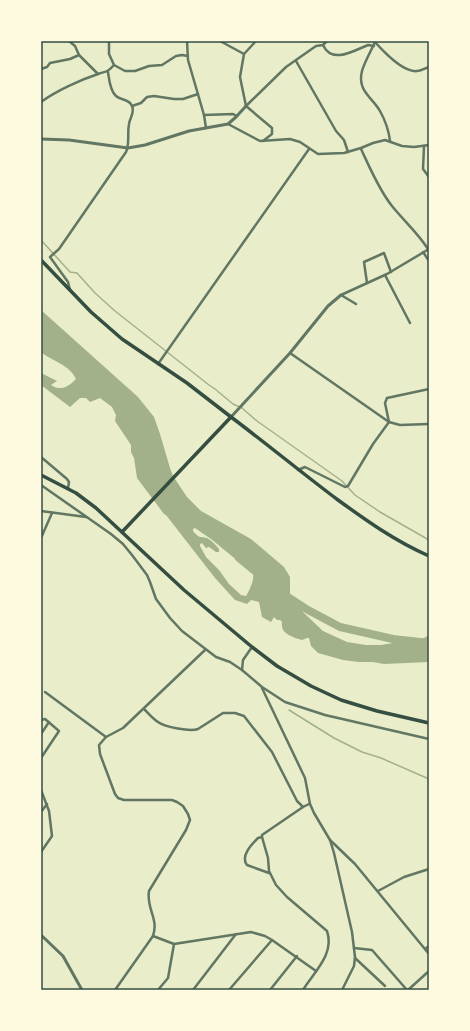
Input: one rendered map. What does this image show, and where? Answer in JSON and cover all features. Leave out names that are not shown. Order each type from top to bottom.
[{"type":"main road","points":[[41,260],[70,291],[122,339],[187,383],[298,470],[374,527],[429,556]]},
{"type":"main road","points":[[124,530],[231,417]]},
{"type":"main road","points":[[41,475],[68,488],[124,530],[184,590],[252,647],[284,670],[311,686],[341,700],[376,711],[429,723]]},
{"type":"street","points":[[69,41],[75,46],[79,55],[98,74]]},
{"type":"street","points":[[109,41],[109,54],[114,66],[125,71],[135,72],[149,66],[162,65],[176,56],[188,56]]},
{"type":"street","points":[[187,41],[188,56],[204,115],[206,128]]},
{"type":"street","points":[[220,41],[244,54]]},
{"type":"street","points":[[256,41],[244,54],[240,77],[246,106],[272,128],[272,134],[263,141]]},
{"type":"street","points":[[41,139],[62,139],[128,148],[146,145],[180,134],[228,124],[281,71],[316,46],[323,45],[327,41]]},
{"type":"street","points":[[390,141],[381,112],[364,91],[361,81],[362,71],[376,41],[401,66],[409,71],[416,71],[429,67]]},
{"type":"street","points":[[323,45],[325,49],[332,54],[342,55],[351,53],[368,44],[374,46]]},
{"type":"street","points":[[41,69],[47,67],[50,63],[70,60],[79,55]]},
{"type":"street","points":[[296,61],[336,131],[344,140],[348,152]]},
{"type":"street","points":[[41,102],[55,92],[98,74],[108,72],[114,66]]},
{"type":"street","points":[[70,291],[68,282],[50,257],[59,249],[128,148],[129,123],[133,114],[132,106],[130,103],[116,96],[112,88],[108,72]]},
{"type":"street","points":[[132,106],[141,103],[147,97],[154,96],[183,99],[198,94]]},
{"type":"street","points":[[204,115],[233,114],[237,116]]},
{"type":"street","points":[[228,124],[260,141],[290,139],[300,142],[318,154],[333,155],[348,152],[385,140],[402,146],[414,147],[429,145]]},
{"type":"street","points":[[424,146],[424,169],[429,177]]},
{"type":"street","points":[[231,417],[290,353],[328,306],[341,294],[386,275],[428,249],[392,206],[381,190],[361,148]]},
{"type":"street","points":[[158,364],[309,149]]},
{"type":"street","points":[[423,252],[429,261]]},
{"type":"street","points":[[367,283],[364,262],[384,253],[391,272]]},
{"type":"street","points":[[386,275],[410,323]]},
{"type":"street","points":[[341,294],[356,304]]},
{"type":"street","points":[[290,353],[389,422],[400,425],[429,424]]},
{"type":"street","points":[[298,470],[305,467],[345,487],[348,486],[389,422],[386,403],[387,398],[429,389]]},
{"type":"street","points":[[41,457],[67,479],[69,482],[68,488]]},
{"type":"street","points":[[41,484],[111,534],[132,555],[147,575],[156,599],[166,614],[182,632],[205,650],[216,657],[230,662],[262,687],[285,702],[325,715],[429,739]]},
{"type":"street","points":[[41,511],[87,517]]},
{"type":"street","points":[[41,538],[52,513]]},
{"type":"street","points":[[242,670],[243,660],[252,647]]},
{"type":"street","points":[[115,990],[153,936],[156,928],[148,898],[149,891],[186,830],[190,820],[183,806],[172,800],[124,800],[118,798],[115,794],[100,754],[99,745],[106,737],[123,728],[205,650]]},
{"type":"street","points":[[262,687],[305,778],[310,804],[330,840],[334,853],[352,932],[355,958],[354,966],[342,990]]},
{"type":"street","points":[[45,692],[106,737]]},
{"type":"street","points":[[144,709],[157,722],[185,730],[198,729],[223,713],[235,712],[244,716],[272,752],[297,801],[303,807]]},
{"type":"street","points":[[41,720],[45,719],[59,731],[41,758]]},
{"type":"street","points":[[41,734],[49,722]]},
{"type":"street","points":[[41,790],[47,804],[52,836],[41,852]]},
{"type":"street","points":[[41,812],[47,804]]},
{"type":"street","points":[[270,873],[247,864],[244,860],[245,856],[258,838],[262,837],[262,835],[303,807],[310,804]]},
{"type":"street","points":[[262,837],[268,858],[270,873],[276,885],[287,897],[327,931],[330,939],[326,957],[303,990]]},
{"type":"street","points":[[330,840],[355,864],[429,954]]},
{"type":"street","points":[[378,891],[404,877],[429,868]]},
{"type":"street","points":[[153,936],[174,944],[251,932],[265,936],[272,940],[297,956],[316,971]]},
{"type":"street","points":[[193,990],[236,934]]},
{"type":"street","points":[[41,935],[63,956],[82,990]]},
{"type":"street","points":[[229,990],[272,940]]},
{"type":"street","points":[[158,990],[168,978],[174,944]]},
{"type":"street","points":[[425,949],[429,946]]},
{"type":"street","points":[[354,948],[372,950],[408,990],[429,971]]},
{"type":"street","points":[[270,990],[297,956]]},
{"type":"street","points":[[355,958],[385,986]]},
{"type":"shaded area","points":[[41,310],[138,397],[154,417],[173,476],[187,497],[201,511],[251,539],[284,567],[290,577],[290,594],[304,613],[323,631],[347,642],[366,645],[381,645],[424,638],[429,635],[429,662],[384,664],[359,662],[343,660],[318,653],[311,646],[309,638],[302,640],[291,636],[285,632],[280,620],[277,620],[274,617],[271,622],[262,617],[259,602],[251,600],[247,604],[235,600],[215,578],[137,478],[134,458],[131,452],[131,445],[115,421],[116,415],[112,407],[100,398],[90,402],[86,398],[80,398],[70,407],[41,385],[41,373],[57,381],[51,385],[59,388],[68,386],[76,379],[70,370],[41,352]],"holes":[[[195,528],[244,566],[249,565],[252,568],[253,580],[246,596],[241,595],[229,584],[219,570],[206,557],[200,544],[202,543],[206,548],[209,547],[216,552],[219,552],[218,547],[209,539],[197,535],[193,529]]]},
{"type":"waterway","points":[[41,240],[70,272],[77,273],[95,293],[115,311],[233,404],[242,408],[257,421],[342,481],[355,495],[380,512],[429,540]]},
{"type":"waterway","points":[[239,558],[261,576]]},
{"type":"waterway","points":[[288,597],[308,610],[340,627],[393,639],[429,643]]},
{"type":"waterway","points":[[289,710],[334,738],[362,752],[381,758],[429,779]]}]
